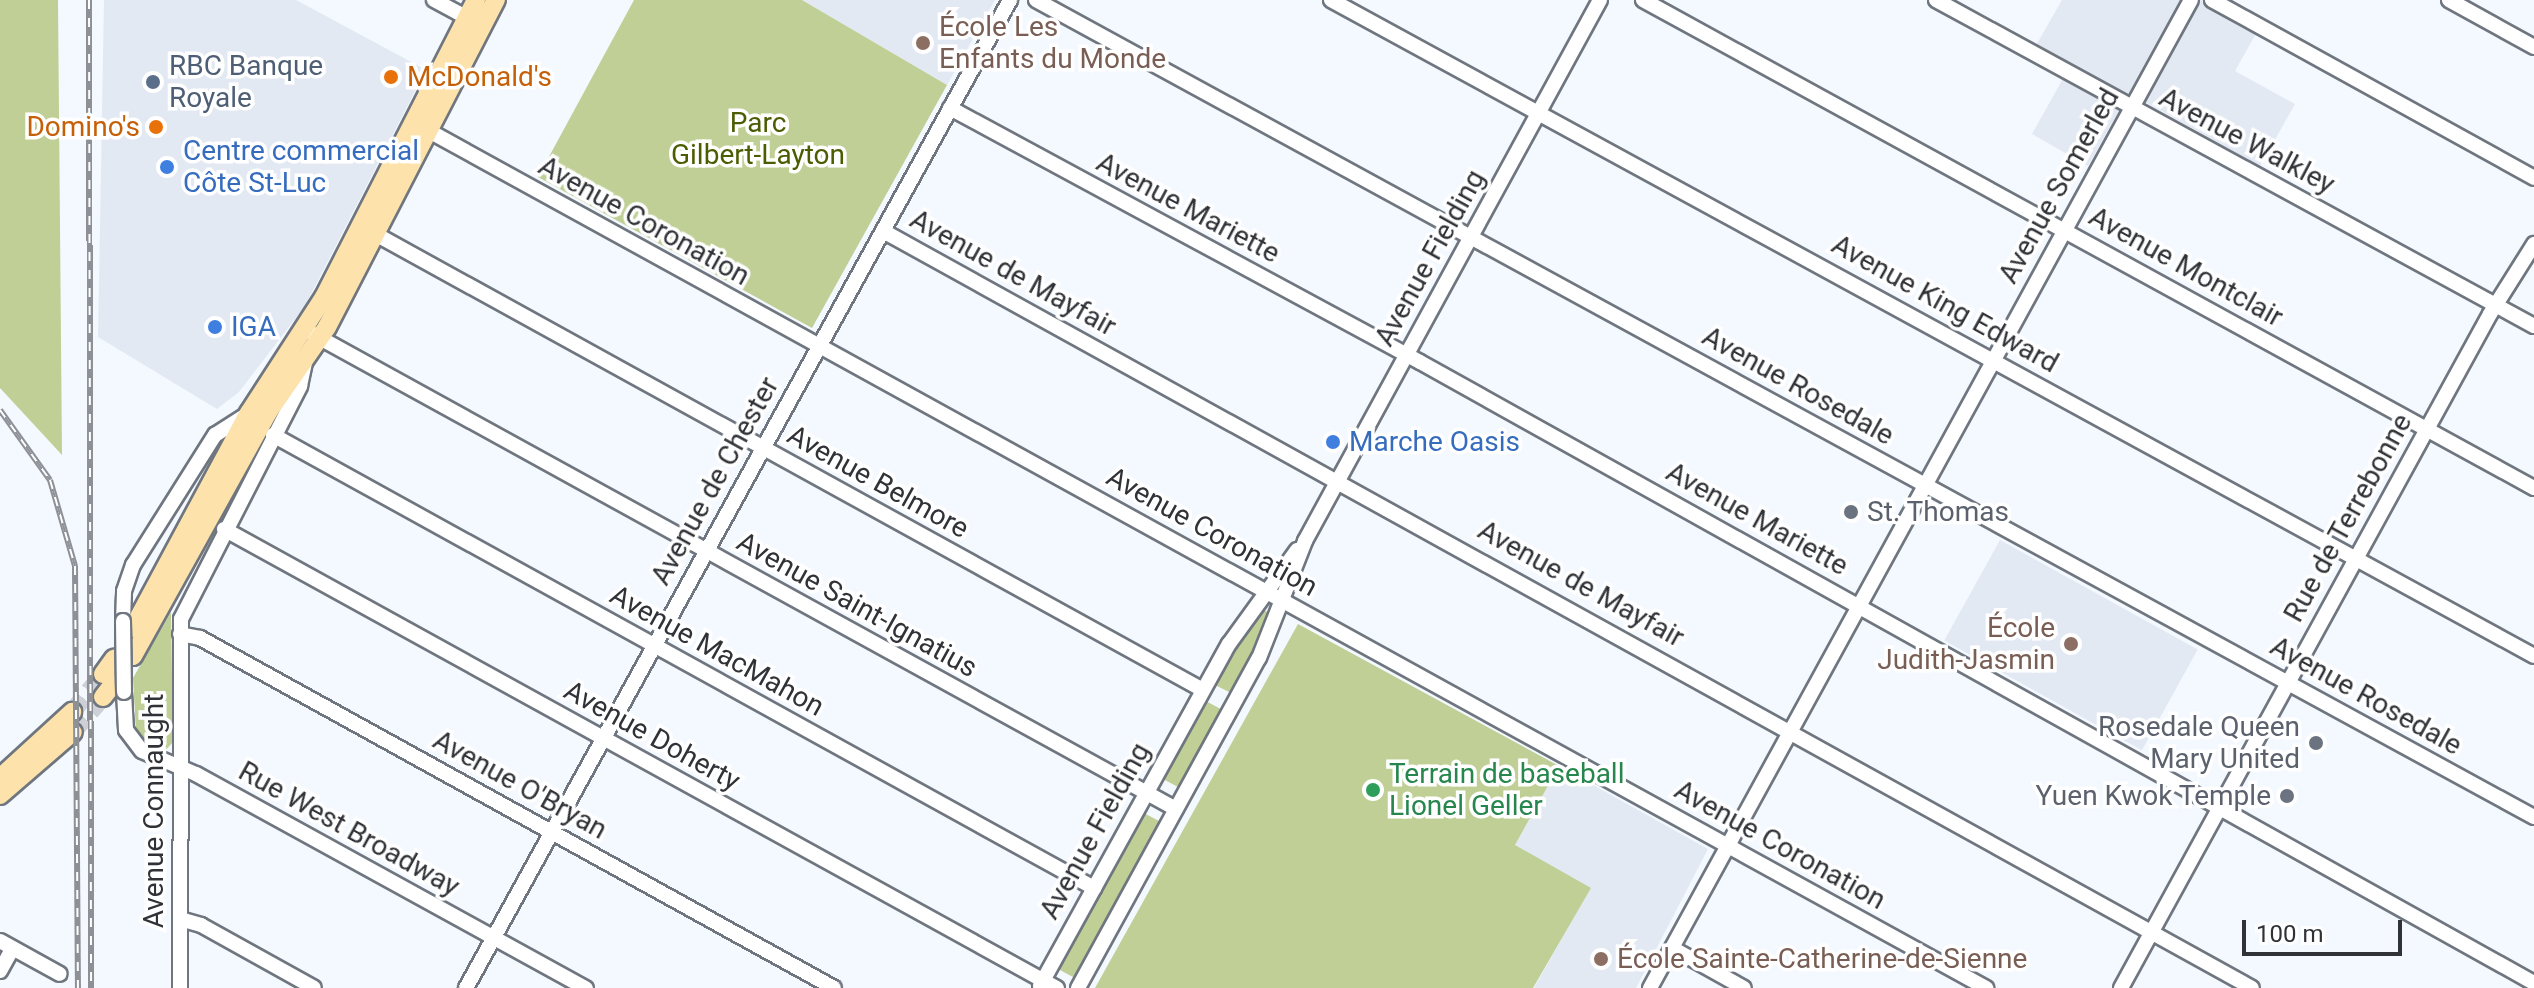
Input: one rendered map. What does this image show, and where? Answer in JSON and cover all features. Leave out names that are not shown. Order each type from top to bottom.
[{"type":"main road","points":[[475,22],[476,0]]},
{"type":"main road","points":[[128,624],[249,413],[313,334],[475,22],[496,0]]},
{"type":"main road","points":[[133,656],[268,412],[306,361],[313,334]]},
{"type":"main road","points":[[0,778],[72,712]]},
{"type":"main road","points":[[0,795],[73,732]]},
{"type":"street","points":[[434,0],[475,22]]},
{"type":"street","name":"Avenue de Chester","points":[[466,988],[1010,0]]},
{"type":"street","name":"Avenue Rosedale","points":[[1036,0],[2534,817]]},
{"type":"street","name":"Avenue King Edward","points":[[1331,0],[2534,656]]},
{"type":"street","name":"Avenue Fielding","points":[[1078,988],[1259,658],[1284,601],[1305,541],[1600,0]]},
{"type":"street","name":"Avenue Montclair","points":[[1643,0],[2534,488]]},
{"type":"street","name":"Avenue Walkley","points":[[1936,0],[2534,326]]},
{"type":"street","name":"Avenue Somerled","points":[[1650,988],[2191,0]]},
{"type":"street","points":[[2212,0],[2534,178]]},
{"type":"street","points":[[2449,0],[2534,47]]},
{"type":"street","name":"Avenue Mariette","points":[[950,108],[1406,355],[2534,983]]},
{"type":"street","name":"Avenue Coronation","points":[[421,127],[1986,988]]},
{"type":"street","name":"Avenue Belmore","points":[[368,231],[1203,690]]},
{"type":"street","name":"Avenue de Mayfair","points":[[883,231],[1339,479],[2252,988]]},
{"type":"street","name":"Rue de Terrebonne","points":[[2121,988],[2494,306],[2534,244]]},
{"type":"street","name":"Avenue Saint-Ignatius","points":[[313,334],[1176,809]]},
{"type":"street","name":"Avenue Connaught","points":[[180,988],[180,634],[184,608],[300,386],[306,361]]},
{"type":"street","points":[[128,624],[124,591],[133,565],[215,435],[249,413]]},
{"type":"street","name":"Avenue MacMahon","points":[[273,435],[1094,888]]},
{"type":"street","name":"Avenue Doherty","points":[[224,529],[1041,984],[1057,988]]},
{"type":"street","name":"Avenue Fielding","points":[[1041,984],[1203,690],[1265,591],[1305,541]]},
{"type":"street","name":"Rue West Broadway","points":[[128,624],[112,681],[133,742],[586,988]]},
{"type":"street","name":"Avenue O'Bryan","points":[[180,634],[200,638],[834,988]]},
{"type":"street","points":[[180,919],[201,925],[314,988]]},
{"type":"street","points":[[0,971],[7,944],[60,974]]},
{"type":"street","points":[[1672,948],[1744,988]]},
{"type":"shaded area","points":[[104,0],[296,0],[426,70],[305,306],[239,392],[217,409],[98,337]]},
{"type":"shaded area","name":"École Les Enfants du Monde","points":[[802,0],[995,0],[947,85]]},
{"type":"shaded area","points":[[2062,0],[2205,0],[2258,30],[2235,71],[2295,104],[2260,166],[2129,93],[2088,166],[2032,134],[2070,66],[2035,47]]},
{"type":"shaded area","name":"École Judith-Jasmin","points":[[2000,540],[2198,650],[2142,750],[1944,641]]},
{"type":"shaded area","points":[[1559,766],[1708,849],[1636,988],[1534,988],[1590,888],[1515,845]]},
{"type":"green space","points":[[0,0],[58,0],[62,455],[0,388]]},
{"type":"green space","name":"Parc Gilbert-Layton","points":[[634,0],[802,0],[947,85],[812,328],[538,177]]},
{"type":"green space","points":[[1260,608],[1271,614],[1235,695],[1211,683]]},
{"type":"green space","points":[[171,612],[173,742],[164,752],[147,745],[136,732],[133,678]]},
{"type":"green space","points":[[1298,624],[1559,766],[1515,845],[1591,888],[1533,988],[1095,988]]},
{"type":"green space","points":[[1202,699],[1226,712],[1184,790],[1160,778]]},
{"type":"green space","points":[[1142,812],[1163,823],[1080,980],[1058,969]]},
{"type":"tunnel","points":[[72,712],[103,674]]},
{"type":"tunnel","points":[[73,732],[103,697]]},
{"type":"railway","points":[[89,0],[91,988]]},
{"type":"railway","points":[[0,410],[50,480],[75,566],[78,988]]},
{"type":"place","name":"École Les Enfants du Monde","points":[[923,43]]},
{"type":"place","name":"McDonald's","points":[[391,77]]},
{"type":"place","name":"RBC Banque Royale","points":[[153,82]]},
{"type":"place","name":"Domino's","points":[[156,127]]},
{"type":"place","name":"Centre commercial Côte St-Luc","points":[[167,167]]},
{"type":"place","name":"IGA","points":[[215,327]]},
{"type":"place","name":"Marche Oasis","points":[[1333,442]]},
{"type":"place","name":"St. Thomas","points":[[1851,512]]},
{"type":"place","name":"École Judith-Jasmin","points":[[2071,644]]},
{"type":"place","name":"Rosedale Queen Mary United","points":[[2316,743]]},
{"type":"place","name":"Terrain de baseball Lionel Geller","points":[[1373,790]]},
{"type":"place","name":"Yuen Kwok Temple","points":[[2287,796]]},
{"type":"place","name":"École Sainte-Catherine-de-Sienne","points":[[1601,959]]}]
